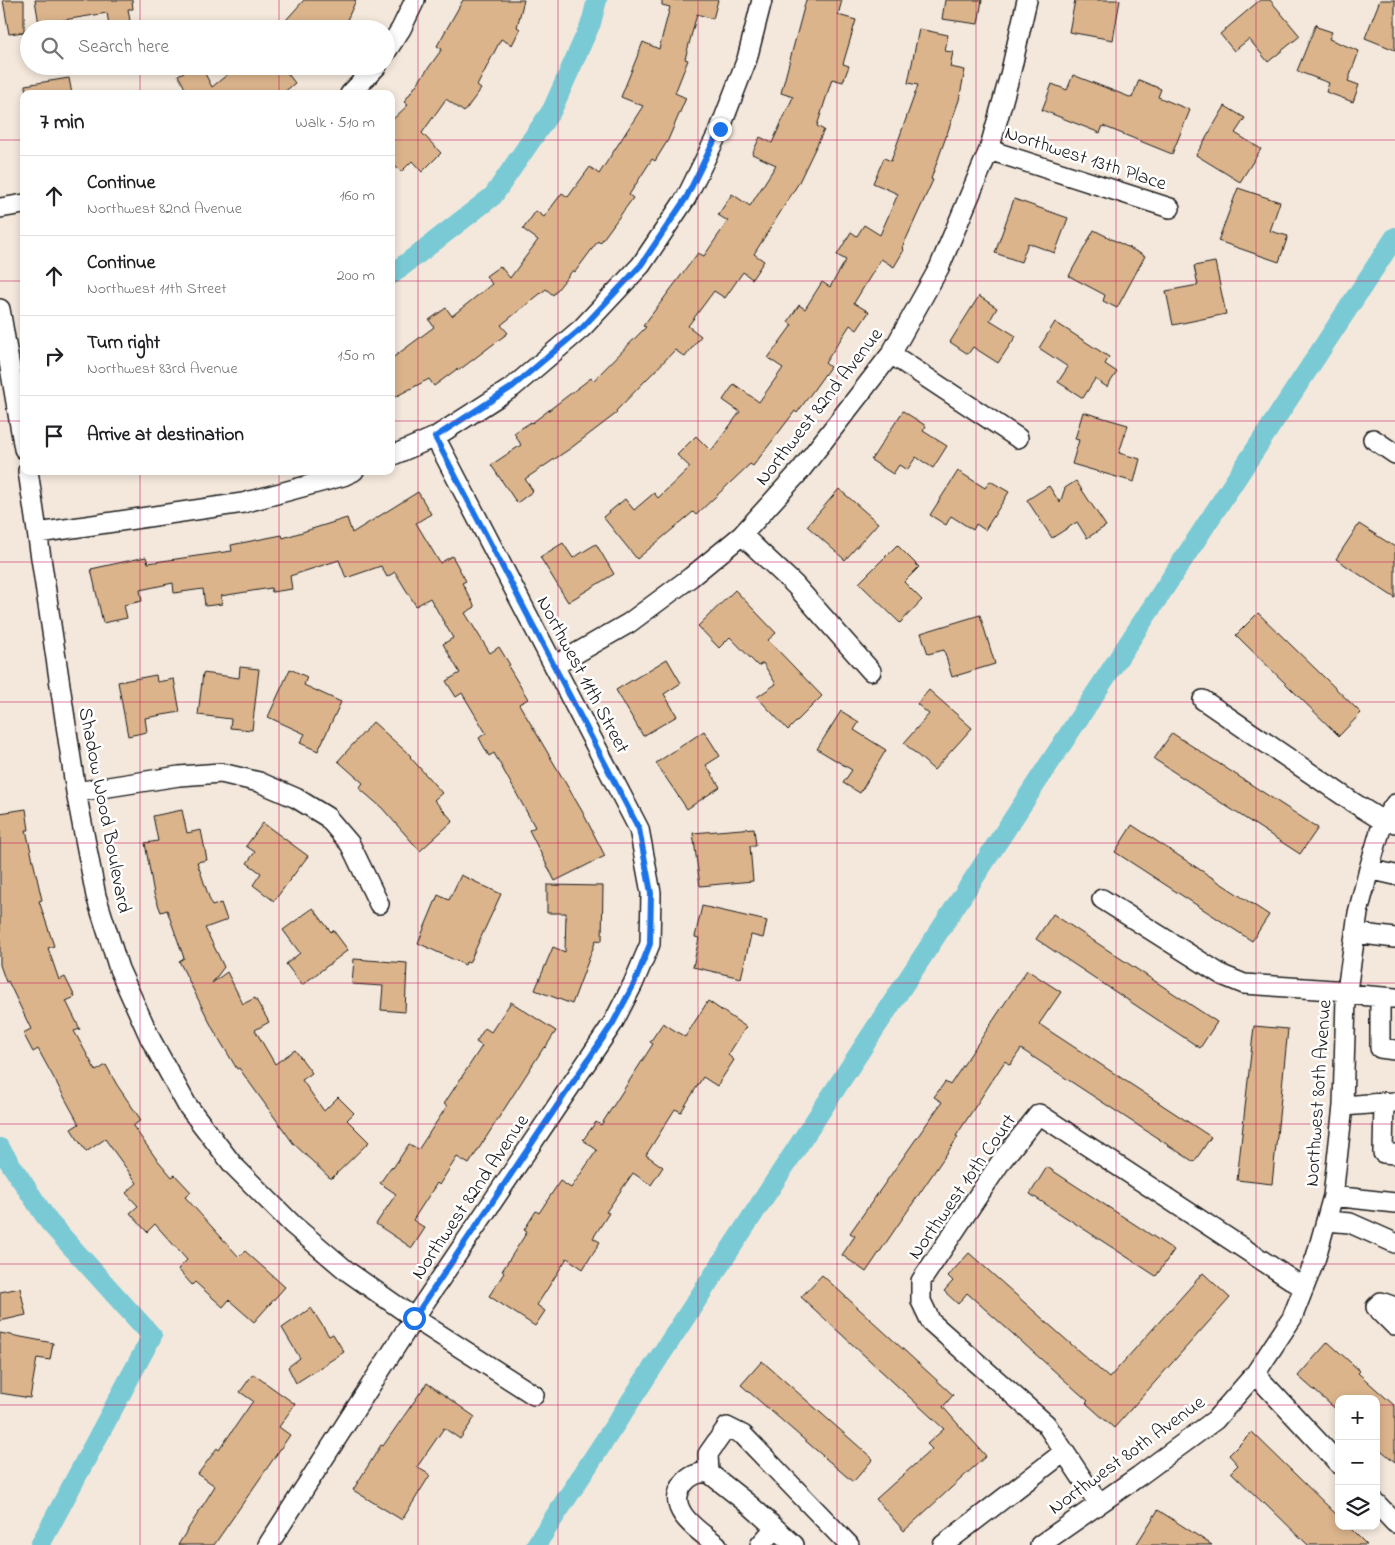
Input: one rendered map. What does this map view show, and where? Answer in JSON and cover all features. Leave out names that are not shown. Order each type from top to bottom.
[{"type":"street","points":[[395,39],[402,29],[415,0]]},
{"type":"street","points":[[395,454],[435,437],[512,387],[582,328],[641,265],[686,198],[720,129],[747,59],[762,0]]},
{"type":"street","name":"Northwest 82nd Avenue","points":[[554,666],[629,623],[691,577],[742,535],[800,471],[891,354],[939,268],[989,150],[1010,74],[1027,0]]},
{"type":"street","points":[[354,90],[368,75]]},
{"type":"street","name":"Northwest 13th Place","points":[[989,150],[1170,208]]},
{"type":"street","points":[[0,208],[20,205]]},
{"type":"street","points":[[0,309],[20,426]]},
{"type":"street","points":[[891,354],[1018,438]]},
{"type":"street","name":"Northwest 11th Street","points":[[435,437],[639,829],[651,893],[650,944]]},
{"type":"street","points":[[1373,439],[1395,454]]},
{"type":"street","name":"Shadow Wood Boulevard","points":[[29,475],[76,792],[96,896],[119,969],[151,1040],[187,1105],[233,1165],[293,1225],[347,1271],[414,1318],[534,1396]]},
{"type":"street","points":[[38,533],[243,503],[345,475]]},
{"type":"street","points":[[742,535],[795,585],[870,671]]},
{"type":"street","points":[[1203,700],[1354,803],[1389,822]]},
{"type":"street","points":[[76,792],[179,776],[221,773],[259,782],[296,798],[327,817],[350,844],[379,904]]},
{"type":"street","name":"Northwest 80th Avenue","points":[[1040,1545],[1215,1420],[1255,1374],[1292,1318],[1316,1257],[1333,1196],[1343,1106],[1347,993],[1355,933],[1369,869],[1395,804]]},
{"type":"street","points":[[1369,869],[1395,875]]},
{"type":"street","points":[[1102,899],[1222,976],[1244,984],[1388,998],[1380,1048],[1395,1050]]},
{"type":"street","points":[[1355,933],[1395,938]]},
{"type":"street","name":"Northwest 82nd Avenue","points":[[268,1545],[414,1318],[613,1023],[634,984],[650,944]]},
{"type":"street","points":[[1343,1106],[1389,1102],[1382,1153],[1395,1154]]},
{"type":"street","name":"Northwest 10th Court","points":[[1099,1504],[1046,1424],[931,1322],[921,1301],[921,1281],[1002,1160],[1039,1114],[1304,1288]]},
{"type":"street","points":[[1333,1196],[1395,1203]]},
{"type":"street","points":[[1326,1220],[1350,1223],[1395,1243]]},
{"type":"street","points":[[1395,1307],[1382,1302],[1376,1307],[1395,1326]]},
{"type":"street","points":[[1255,1374],[1335,1460]]},
{"type":"street","points":[[708,1473],[708,1454],[727,1427],[743,1435],[849,1545]]},
{"type":"street","points":[[943,1545],[1064,1452]]},
{"type":"street","points":[[717,1545],[684,1517],[678,1508],[679,1492],[686,1481],[696,1474],[708,1473],[752,1507],[794,1545]]},
{"type":"street","points":[[1380,1508],[1395,1524]]},
{"type":"street","points":[[760,1545],[775,1528]]},
{"type":"building","points":[[3,0],[24,0],[24,20],[20,20],[20,33],[9,34]]},
{"type":"building","points":[[35,0],[132,0],[133,9],[128,9],[130,20],[108,20],[107,13],[64,20],[38,20]]},
{"type":"building","points":[[304,0],[356,0],[347,20],[286,20]]},
{"type":"building","points":[[463,0],[524,0],[517,27],[520,29],[512,45],[501,39],[477,86],[481,89],[464,112],[446,99],[422,133],[441,153],[422,172],[412,161],[401,172],[395,166],[395,117],[408,105],[404,102],[442,49],[437,46]]},
{"type":"building","points":[[662,0],[718,0],[713,19],[697,14],[685,59],[688,60],[675,93],[686,98],[668,140],[655,161],[652,159],[629,195],[633,198],[600,243],[598,241],[575,272],[573,270],[553,295],[546,289],[501,325],[508,333],[458,371],[457,369],[434,386],[429,379],[395,397],[395,356],[434,327],[429,320],[446,308],[452,316],[492,284],[486,276],[500,266],[510,278],[538,240],[523,229],[536,211],[544,217],[562,193],[568,197],[590,167],[599,174],[643,106],[621,97],[643,42],[659,49],[670,7],[662,5]]},
{"type":"building","points":[[806,0],[842,0],[838,15],[856,20],[843,64],[849,66],[843,82],[832,79],[817,126],[824,130],[798,184],[754,254],[764,261],[752,279],[743,272],[725,298],[714,291],[688,326],[701,336],[685,357],[675,350],[616,411],[617,413],[571,448],[525,479],[533,491],[517,503],[491,465],[521,445],[514,433],[532,423],[591,378],[593,381],[646,327],[643,326],[698,253],[704,256],[728,221],[718,215],[732,194],[750,206],[776,165],[752,154],[760,137],[772,143],[793,97],[781,93]]},
{"type":"building","points":[[945,0],[982,0],[978,24],[942,19]]},
{"type":"building","points":[[1075,0],[1120,0],[1113,40],[1069,32]]},
{"type":"building","points":[[1260,0],[1270,0],[1300,36],[1268,62],[1249,39],[1234,51],[1220,34]]},
{"type":"building","points":[[1380,0],[1395,0],[1395,50],[1365,38]]},
{"type":"building","points":[[1316,24],[1317,27],[1332,32],[1329,39],[1359,51],[1348,81],[1359,85],[1353,102],[1326,92],[1329,83],[1297,71]]},
{"type":"building","points":[[919,29],[948,35],[945,51],[953,52],[950,67],[965,70],[959,100],[931,179],[933,180],[902,248],[904,250],[894,267],[881,259],[854,303],[869,312],[857,330],[850,325],[825,363],[830,367],[797,413],[795,411],[753,466],[750,464],[696,515],[693,512],[637,559],[603,517],[625,499],[634,510],[654,493],[658,498],[690,467],[677,455],[696,436],[711,451],[740,412],[723,400],[734,384],[759,402],[783,368],[768,358],[792,325],[788,322],[799,305],[805,309],[822,282],[830,287],[846,260],[837,255],[851,232],[857,236],[864,225],[880,235],[898,194],[873,183],[884,158],[891,161],[918,85],[908,83]]},
{"type":"building","points":[[178,75],[206,75],[212,87],[227,75],[289,75],[295,83],[287,90],[186,90]]},
{"type":"building","points":[[1073,75],[1132,98],[1139,80],[1161,89],[1158,97],[1190,110],[1172,154],[1103,126],[1100,133],[1042,110],[1052,84],[1067,90]]},
{"type":"building","points":[[69,78],[71,90],[26,90],[25,85]]},
{"type":"building","points":[[1225,106],[1245,118],[1235,133],[1261,149],[1240,182],[1196,155]]},
{"type":"building","points":[[1238,188],[1280,202],[1270,231],[1288,236],[1279,262],[1218,241]]},
{"type":"building","points":[[1014,199],[1068,218],[1055,253],[1028,243],[1021,262],[995,253]]},
{"type":"building","points":[[1094,230],[1145,256],[1117,308],[1103,301],[1105,295],[1069,276]]},
{"type":"building","points":[[1215,262],[1226,314],[1173,325],[1166,291],[1198,285],[1194,266]]},
{"type":"building","points":[[979,296],[997,308],[990,320],[1016,336],[998,363],[973,347],[968,354],[950,342]]},
{"type":"building","points":[[1055,322],[1109,357],[1105,364],[1117,372],[1107,387],[1095,379],[1083,398],[1058,382],[1068,367],[1039,348]]},
{"type":"building","points":[[903,411],[926,426],[923,431],[947,446],[933,468],[916,457],[907,470],[899,465],[893,474],[871,460]]},
{"type":"building","points":[[1083,412],[1128,425],[1119,453],[1140,459],[1134,482],[1072,464],[1079,440],[1075,439]]},
{"type":"building","points":[[958,471],[985,488],[990,481],[1009,492],[985,530],[976,524],[973,530],[951,516],[946,525],[930,515]]},
{"type":"building","points":[[1076,481],[1106,526],[1087,538],[1077,522],[1052,538],[1027,500],[1049,486],[1060,503],[1065,488]]},
{"type":"building","points":[[839,489],[878,523],[845,560],[807,526]]},
{"type":"building","points":[[418,492],[431,514],[416,523],[440,563],[452,556],[466,581],[462,583],[475,607],[465,613],[490,653],[499,647],[510,665],[508,666],[528,699],[519,704],[582,811],[605,856],[555,881],[529,830],[535,827],[494,753],[489,756],[479,738],[486,733],[462,693],[456,697],[446,681],[460,673],[443,644],[453,638],[430,598],[416,606],[395,572],[387,577],[381,566],[346,578],[339,560],[290,576],[292,589],[272,592],[271,588],[221,596],[222,604],[205,606],[203,589],[174,593],[173,583],[140,590],[142,601],[124,605],[127,618],[103,623],[91,569],[146,557],[148,563],[232,551],[231,545],[282,535],[283,538],[347,518],[352,533]]},
{"type":"building","points":[[1359,524],[1395,547],[1395,598],[1336,559]]},
{"type":"building","points":[[563,543],[573,558],[596,544],[614,574],[568,602],[540,557]]},
{"type":"building","points":[[897,545],[919,567],[904,582],[922,600],[900,623],[859,583]]},
{"type":"building","points":[[735,590],[776,633],[768,640],[822,696],[788,730],[757,697],[776,684],[763,663],[758,666],[730,637],[719,648],[698,626]]},
{"type":"building","points":[[1258,613],[1361,713],[1339,736],[1236,635]]},
{"type":"building","points":[[980,615],[995,664],[952,677],[944,650],[928,654],[921,633]]},
{"type":"building","points":[[667,659],[681,683],[664,694],[677,716],[643,736],[616,690]]},
{"type":"building","points":[[240,667],[259,669],[252,730],[230,728],[231,719],[198,715],[203,673],[239,678]]},
{"type":"building","points":[[290,669],[307,677],[304,685],[341,702],[318,751],[300,743],[305,734],[268,717]]},
{"type":"building","points":[[156,675],[157,682],[174,679],[180,712],[145,718],[147,732],[128,736],[118,682]]},
{"type":"building","points":[[929,690],[972,728],[934,770],[904,743],[929,714],[917,704]]},
{"type":"building","points":[[841,711],[859,722],[854,730],[886,750],[860,793],[843,783],[852,770],[817,749]]},
{"type":"building","points":[[373,722],[411,756],[442,793],[434,800],[453,821],[420,851],[382,808],[359,788],[363,783],[338,761]]},
{"type":"building","points":[[704,731],[720,756],[706,765],[720,787],[687,809],[656,763]]},
{"type":"building","points":[[1172,733],[1318,828],[1300,854],[1154,759]]},
{"type":"building","points":[[26,809],[29,830],[26,830],[42,900],[39,901],[54,946],[48,948],[59,980],[65,977],[75,997],[66,1001],[80,1029],[74,1031],[96,1071],[106,1065],[141,1120],[133,1126],[155,1157],[172,1177],[175,1175],[191,1192],[185,1197],[239,1257],[245,1251],[285,1287],[254,1322],[229,1300],[223,1307],[195,1282],[192,1285],[178,1269],[187,1260],[155,1224],[147,1232],[130,1213],[138,1206],[126,1193],[137,1183],[105,1139],[86,1152],[71,1129],[79,1124],[38,1049],[33,1052],[23,1033],[31,1029],[8,981],[6,982],[0,965],[0,813]]},
{"type":"building","points":[[182,810],[187,833],[201,830],[207,860],[197,862],[212,906],[221,903],[227,920],[205,928],[224,967],[212,983],[227,972],[243,1004],[255,998],[269,1022],[255,1030],[275,1064],[295,1050],[312,1073],[302,1080],[324,1111],[338,1097],[354,1113],[347,1120],[369,1142],[331,1179],[293,1143],[239,1068],[237,1069],[213,1029],[179,961],[184,958],[167,910],[161,912],[154,894],[145,843],[158,841],[153,816]]},
{"type":"building","points":[[263,823],[308,856],[274,901],[253,885],[261,873],[247,863],[255,852],[246,846]]},
{"type":"building","points":[[1132,825],[1269,915],[1252,941],[1115,852]]},
{"type":"building","points":[[754,828],[756,846],[750,846],[753,881],[700,886],[693,833]]},
{"type":"building","points":[[461,875],[501,894],[469,963],[466,962],[465,965],[418,943],[438,895],[449,900]]},
{"type":"building","points":[[547,885],[603,886],[602,941],[596,940],[572,1004],[535,990],[553,947],[565,952],[566,913],[547,913]]},
{"type":"building","points":[[702,906],[767,921],[763,938],[751,935],[741,978],[693,967],[699,938],[695,937]]},
{"type":"building","points":[[313,908],[331,932],[333,930],[348,950],[302,985],[286,964],[300,953],[283,930]]},
{"type":"building","points":[[1053,914],[1217,1022],[1200,1048],[1036,939]]},
{"type":"building","points":[[354,959],[407,963],[405,1012],[381,1010],[383,986],[352,984]]},
{"type":"building","points":[[1027,970],[1061,992],[1039,1024],[1211,1137],[1194,1162],[1021,1049],[1010,1065],[1005,1061],[956,1136],[958,1137],[866,1272],[842,1255],[855,1236],[850,1233],[942,1102],[934,1097],[945,1082],[950,1085]]},
{"type":"building","points":[[708,1001],[746,1027],[728,1055],[734,1060],[717,1086],[703,1077],[681,1112],[675,1109],[646,1155],[663,1167],[651,1185],[633,1173],[606,1212],[609,1213],[593,1238],[600,1242],[583,1269],[567,1258],[537,1305],[545,1311],[535,1326],[489,1296],[504,1273],[502,1271],[527,1232],[524,1230],[536,1211],[539,1213],[560,1181],[571,1188],[597,1150],[583,1140],[596,1122],[601,1125],[653,1044],[650,1042],[663,1023],[685,1037]]},
{"type":"building","points":[[511,1002],[556,1031],[469,1164],[457,1157],[439,1185],[437,1183],[413,1220],[425,1228],[412,1248],[376,1224],[396,1194],[380,1183],[409,1144],[418,1150],[447,1106],[444,1104],[482,1046],[476,1042],[485,1028],[491,1032]]},
{"type":"building","points":[[1254,1026],[1288,1029],[1272,1184],[1237,1180]]},
{"type":"building","points":[[1047,1167],[1174,1250],[1156,1276],[1030,1194]]},
{"type":"building","points":[[969,1253],[1109,1378],[1203,1273],[1230,1298],[1114,1428],[1086,1403],[1088,1401],[967,1293],[958,1304],[944,1291],[953,1281],[948,1276]]},
{"type":"building","points":[[822,1275],[953,1395],[943,1407],[986,1456],[904,1531],[876,1499],[932,1449],[927,1444],[944,1429],[801,1297]]},
{"type":"building","points":[[20,1288],[26,1315],[0,1321],[0,1292]]},
{"type":"building","points":[[311,1308],[329,1336],[333,1334],[344,1352],[296,1383],[288,1367],[300,1358],[282,1328]]},
{"type":"building","points":[[0,1333],[53,1343],[50,1360],[37,1358],[30,1398],[0,1393]]},
{"type":"building","points":[[1328,1342],[1360,1371],[1358,1373],[1395,1406],[1395,1462],[1380,1449],[1380,1395],[1335,1395],[1335,1408],[1298,1376]]},
{"type":"building","points":[[762,1361],[873,1459],[853,1482],[741,1385]]},
{"type":"building","points":[[253,1374],[295,1404],[279,1427],[290,1435],[214,1545],[178,1545],[215,1486],[198,1474],[217,1448],[219,1450],[253,1401],[240,1392]]},
{"type":"building","points":[[427,1383],[475,1417],[460,1439],[444,1428],[417,1467],[430,1475],[402,1520],[353,1490],[381,1445],[383,1446]]},
{"type":"building","points":[[1252,1432],[1335,1513],[1335,1530],[1352,1530],[1367,1545],[1308,1545],[1231,1472],[1238,1465],[1229,1455]]},
{"type":"building","points":[[1158,1510],[1212,1545],[1136,1545]]},
{"type":"waterway","points":[[395,272],[493,196],[552,110],[591,23],[597,0]]},
{"type":"waterway","points":[[536,1545],[1395,237]]},
{"type":"waterway","points":[[0,1148],[49,1222],[152,1336],[40,1545]]},
{"type":"route","points":[[414,1318],[613,1023],[634,984],[650,944],[651,893],[639,829],[435,437],[512,387],[582,328],[641,265],[686,198],[720,129]]}]
